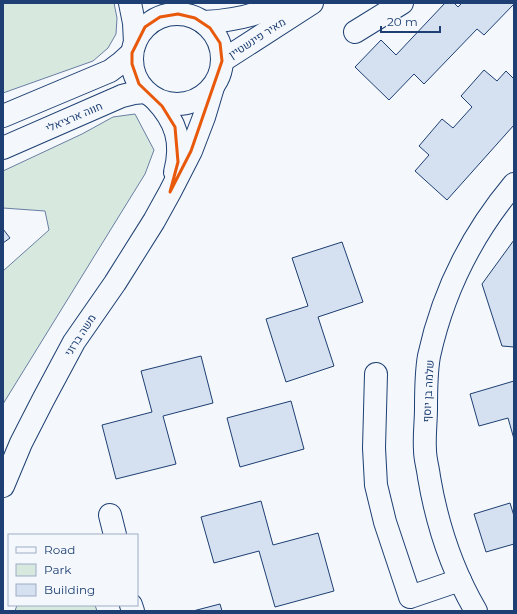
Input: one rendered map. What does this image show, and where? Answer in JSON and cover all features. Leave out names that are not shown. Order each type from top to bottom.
[{"type":"street","points":[[130,3],[134,23],[132,64],[139,84],[151,96],[165,103],[175,105],[186,104],[196,101],[213,87],[218,78],[222,61],[220,43],[210,28],[169,3]]},
{"type":"street","name":"מאיר פינשטיין","points":[[195,19],[236,19],[283,3]]},
{"type":"street","name":"מאיר פינשטיין","points":[[222,61],[312,3]]},
{"type":"street","points":[[356,32],[402,3]]},
{"type":"street","points":[[3,116],[110,71],[122,62],[133,48],[140,34],[152,21],[169,15],[195,19]]},
{"type":"street","name":"משה ברזני","points":[[3,486],[36,412],[74,342],[115,283],[154,221],[170,192],[191,151],[204,117],[213,87]]},
{"type":"street","name":"חווה ארציאלי","points":[[3,148],[122,96],[134,93],[151,96]]},
{"type":"street","name":"משה ברזני","points":[[151,96],[168,114],[175,127],[178,142],[178,162],[170,192]]},
{"type":"street","name":"שלמה בן יוסף","points":[[476,611],[460,580],[445,542],[433,497],[425,451],[428,360],[448,290],[467,253],[514,184]]},
{"type":"street","points":[[376,374],[374,448],[376,485],[385,522],[410,597],[460,580]]},
{"type":"highlighted area","points":[[178,14],[195,18],[210,28],[220,43],[222,61],[191,151],[170,192],[178,162],[175,127],[162,106],[139,84],[132,64],[132,53],[145,27],[160,17]]},
{"type":"green space","points":[[3,3],[114,3],[117,18],[116,34],[108,48],[93,61],[3,93]]},
{"type":"green space","points":[[135,114],[154,150],[145,174],[3,404],[3,271],[49,230],[45,211],[3,208],[3,171],[82,134],[113,117]]},
{"type":"green space","points":[[17,606],[95,606],[97,611],[15,611]]},
{"type":"building","points":[[445,3],[454,3],[458,7],[462,3],[514,4],[484,35],[477,29],[424,84],[414,74],[389,100],[355,67],[381,40],[396,55]]},
{"type":"building","points":[[484,70],[497,81],[506,71],[514,79],[514,125],[447,200],[415,171],[429,155],[419,146],[442,119],[453,128],[472,107],[461,96]]},
{"type":"building","points":[[3,229],[10,238],[3,243]]},
{"type":"building","points":[[514,240],[514,347],[502,346],[482,284]]},
{"type":"building","points":[[342,242],[363,302],[318,317],[334,366],[286,382],[266,319],[308,306],[292,258]]},
{"type":"building","points":[[201,356],[213,403],[163,416],[176,464],[116,479],[102,425],[152,412],[141,371]]},
{"type":"building","points":[[514,381],[514,439],[508,418],[479,426],[470,394]]},
{"type":"building","points":[[291,401],[304,449],[240,467],[227,418]]},
{"type":"building","points":[[261,501],[273,545],[318,533],[334,591],[275,607],[259,551],[214,563],[201,517]]},
{"type":"building","points":[[510,503],[514,516],[514,544],[486,552],[474,514]]},
{"type":"building","points":[[220,604],[222,611],[193,611]]}]
